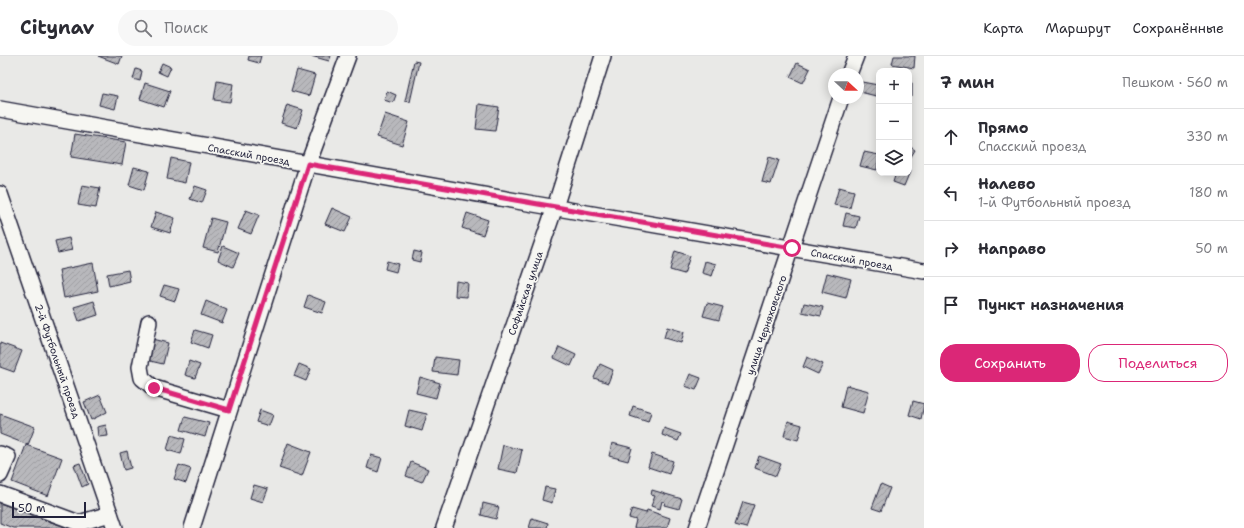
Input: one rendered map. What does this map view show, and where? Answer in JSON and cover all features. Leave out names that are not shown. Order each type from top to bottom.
[{"type":"street","points":[[192,528],[308,164],[348,56]]},
{"type":"street","name":"Софийская улица","points":[[444,528],[555,207],[603,56]]},
{"type":"street","points":[[852,68],[856,56]]},
{"type":"street","name":"улица Черняховского","points":[[697,528],[839,104]]},
{"type":"street","name":"Спасский проезд","points":[[0,109],[924,271]]},
{"type":"street","name":"2-й Футбольный проезд","points":[[0,194],[113,521]]},
{"type":"street","points":[[149,322],[140,367],[142,378],[154,388],[229,410]]},
{"type":"street","points":[[0,454],[8,457],[0,475]]},
{"type":"street","points":[[0,494],[79,523],[113,521]]},
{"type":"building","points":[[98,56],[122,56],[119,64]]},
{"type":"building","points":[[249,56],[261,56],[259,63],[248,60]]},
{"type":"building","points":[[311,56],[331,56],[329,61]]},
{"type":"building","points":[[894,56],[915,56],[914,68],[892,64]]},
{"type":"building","points":[[414,61],[419,62],[410,102],[405,101]]},
{"type":"building","points":[[162,63],[171,67],[167,76],[158,72]]},
{"type":"building","points":[[797,63],[810,69],[803,83],[790,77]]},
{"type":"building","points":[[136,69],[142,71],[140,81],[133,79]]},
{"type":"building","points":[[297,70],[315,75],[309,96],[291,91]]},
{"type":"building","points":[[217,81],[233,84],[230,102],[214,100]]},
{"type":"building","points":[[864,82],[876,85],[876,96],[864,93]]},
{"type":"building","points":[[145,83],[170,91],[164,107],[140,99]]},
{"type":"building","points":[[387,91],[396,95],[393,103],[384,100]]},
{"type":"building","points":[[102,93],[118,96],[115,109],[99,105]]},
{"type":"building","points":[[479,104],[499,107],[495,131],[476,129]]},
{"type":"building","points":[[287,105],[303,110],[297,128],[281,123]]},
{"type":"building","points":[[385,114],[409,122],[402,145],[377,137]]},
{"type":"building","points":[[75,134],[126,142],[122,165],[71,157]]},
{"type":"building","points":[[912,148],[915,150],[912,155]]},
{"type":"building","points":[[864,152],[876,154],[876,170],[860,166]]},
{"type":"building","points":[[769,157],[779,160],[771,184],[762,182]]},
{"type":"building","points":[[171,158],[189,162],[185,183],[167,179]]},
{"type":"building","points":[[134,167],[149,171],[144,190],[129,185]]},
{"type":"building","points":[[895,176],[908,176],[904,186],[893,182]]},
{"type":"building","points":[[82,185],[100,188],[96,208],[78,205]]},
{"type":"building","points":[[195,186],[207,190],[202,203],[190,199]]},
{"type":"building","points":[[839,187],[854,191],[850,208],[834,205]]},
{"type":"building","points":[[332,208],[352,217],[345,232],[325,224]]},
{"type":"building","points":[[246,210],[259,215],[251,234],[238,229]]},
{"type":"building","points":[[156,212],[175,218],[170,233],[151,227]]},
{"type":"building","points":[[467,213],[488,220],[483,235],[462,228]]},
{"type":"building","points":[[846,213],[859,216],[856,228],[843,226]]},
{"type":"building","points":[[211,218],[226,222],[218,252],[203,248]]},
{"type":"building","points":[[69,238],[72,250],[58,253],[55,241]]},
{"type":"building","points":[[223,246],[239,253],[233,267],[218,260]]},
{"type":"building","points":[[414,251],[422,253],[420,262],[412,260]]},
{"type":"building","points":[[675,251],[690,256],[684,274],[670,270]]},
{"type":"building","points":[[387,261],[398,264],[396,272],[385,269]]},
{"type":"building","points":[[705,261],[716,264],[712,276],[702,273]]},
{"type":"building","points":[[93,263],[98,291],[64,298],[59,270]]},
{"type":"building","points":[[128,270],[130,281],[109,286],[107,274]]},
{"type":"building","points":[[827,273],[851,279],[846,298],[822,292]]},
{"type":"building","points":[[456,281],[468,283],[467,297],[455,296]]},
{"type":"building","points":[[164,285],[179,289],[175,301],[160,296]]},
{"type":"building","points":[[308,295],[326,302],[322,313],[304,307]]},
{"type":"building","points":[[94,301],[98,315],[79,321],[74,307]]},
{"type":"building","points":[[206,301],[227,310],[222,323],[201,315]]},
{"type":"building","points":[[707,303],[723,307],[719,320],[703,316]]},
{"type":"building","points":[[804,303],[823,307],[821,316],[802,312]]},
{"type":"building","points":[[667,327],[684,332],[681,343],[664,338]]},
{"type":"building","points":[[195,330],[212,335],[208,348],[191,342]]},
{"type":"building","points":[[152,339],[168,343],[163,364],[146,360]]},
{"type":"building","points":[[0,343],[22,351],[14,372],[0,367]]},
{"type":"building","points":[[559,347],[576,355],[571,366],[554,358]]},
{"type":"building","points":[[435,357],[459,360],[457,375],[433,372]]},
{"type":"building","points":[[807,357],[823,364],[818,374],[803,367]]},
{"type":"building","points":[[189,361],[200,365],[195,378],[185,375]]},
{"type":"building","points":[[299,364],[311,369],[306,381],[294,376]]},
{"type":"building","points":[[600,364],[613,370],[608,383],[594,378]]},
{"type":"building","points":[[690,374],[701,378],[696,390],[685,386]]},
{"type":"building","points":[[420,377],[440,383],[436,398],[416,393]]},
{"type":"building","points":[[846,385],[869,391],[863,413],[841,407]]},
{"type":"building","points":[[100,395],[107,412],[91,420],[84,402]]},
{"type":"building","points":[[913,401],[924,404],[921,419],[909,415]]},
{"type":"building","points":[[633,406],[651,412],[648,422],[630,416]]},
{"type":"building","points":[[260,410],[273,415],[269,426],[256,422]]},
{"type":"building","points":[[409,410],[427,414],[422,431],[405,426]]},
{"type":"building","points":[[0,414],[35,427],[28,445],[0,434]]},
{"type":"building","points":[[185,417],[209,423],[205,437],[181,430]]},
{"type":"building","points":[[788,421],[802,425],[798,440],[784,436]]},
{"type":"building","points":[[106,425],[108,436],[98,437],[97,427]]},
{"type":"building","points":[[664,428],[681,434],[678,441],[662,435]]},
{"type":"building","points":[[171,435],[185,439],[181,454],[167,450]]},
{"type":"building","points":[[288,443],[311,452],[302,476],[279,468]]},
{"type":"building","points":[[612,443],[632,448],[628,461],[609,456]]},
{"type":"building","points":[[26,445],[62,458],[48,496],[12,482]]},
{"type":"building","points":[[503,445],[522,450],[517,473],[498,469]]},
{"type":"building","points":[[127,451],[131,468],[124,470],[120,453]]},
{"type":"building","points":[[652,454],[673,461],[669,474],[648,467]]},
{"type":"building","points":[[371,455],[382,458],[378,472],[367,468]]},
{"type":"building","points":[[759,456],[781,464],[776,476],[755,468]]},
{"type":"building","points":[[411,462],[428,469],[422,482],[406,476]]},
{"type":"building","points":[[80,463],[88,484],[82,487],[74,465]]},
{"type":"building","points":[[179,465],[191,469],[186,483],[174,479]]},
{"type":"building","points":[[881,484],[890,488],[881,511],[872,508]]},
{"type":"building","points":[[254,485],[268,489],[263,502],[250,498]]},
{"type":"building","points":[[545,487],[555,489],[552,503],[542,500]]},
{"type":"building","points":[[652,490],[682,499],[679,509],[664,505],[665,502],[662,501],[660,509],[651,506],[655,496],[651,495]]},
{"type":"building","points":[[743,502],[754,505],[746,528],[735,525]]},
{"type":"building","points":[[0,503],[69,528],[13,528],[0,523]]},
{"type":"building","points":[[483,503],[499,507],[496,519],[481,515]]},
{"type":"building","points":[[632,509],[646,513],[647,510],[670,518],[667,528],[634,528],[636,520],[629,518]]},
{"type":"building","points":[[532,518],[548,523],[547,528],[529,528]]},
{"type":"route","points":[[154,388],[229,410],[308,164],[792,248]]}]
